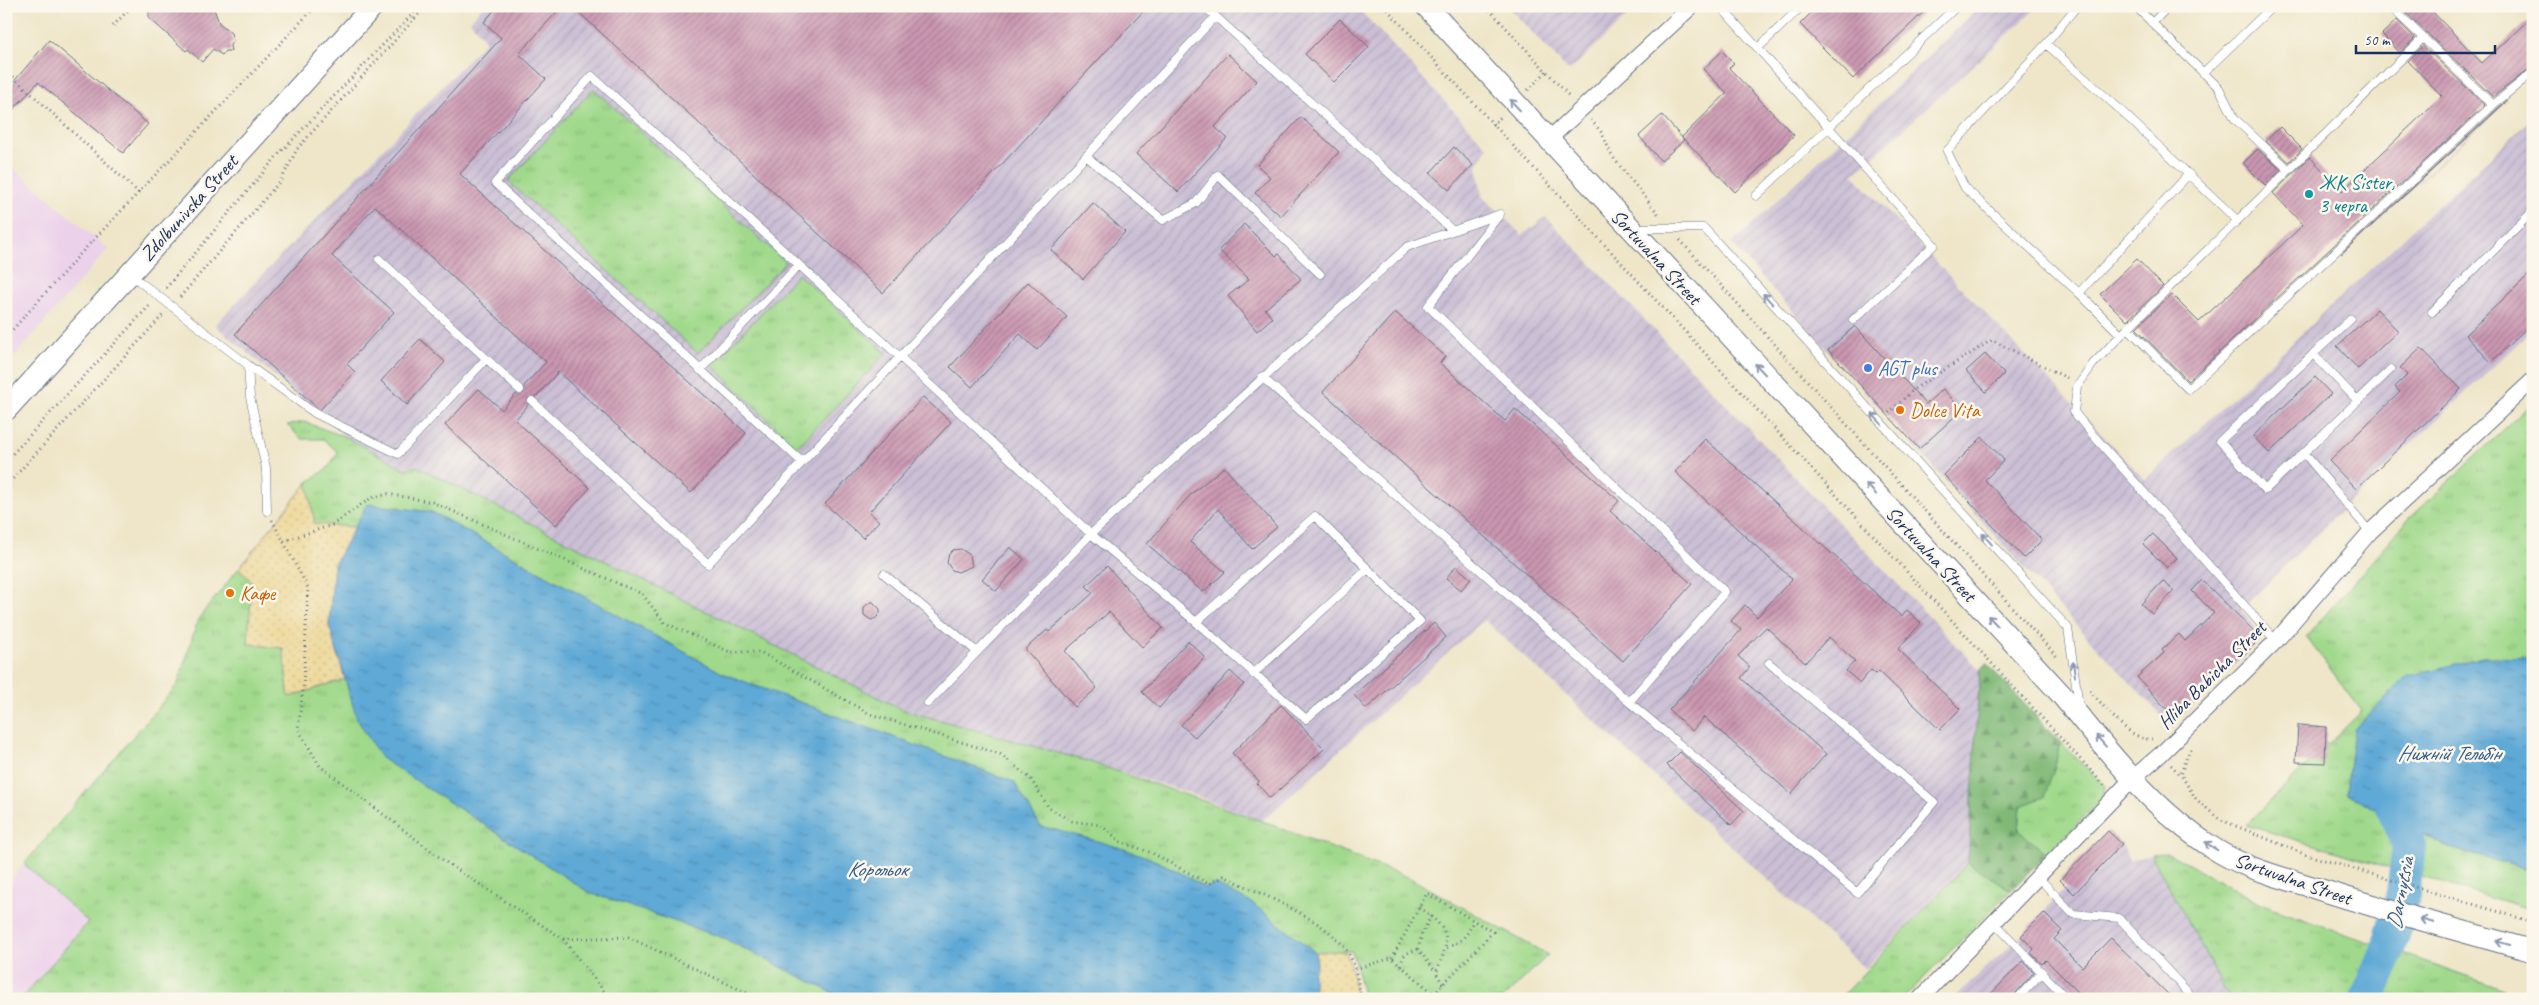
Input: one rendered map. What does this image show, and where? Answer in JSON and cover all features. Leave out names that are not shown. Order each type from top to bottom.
[{"type":"street","name":"Zdolbunivska Street","points":[[6,410],[372,6]]},
{"type":"street","name":"Sortuvalna Street","points":[[1426,6],[2081,718],[2132,779],[2179,824],[2214,849],[2258,870],[2338,896],[2533,951]]},
{"type":"street","points":[[1548,140],[1692,6]]},
{"type":"street","name":"Hliba Babicha Street","points":[[1920,999],[2132,779],[2276,641],[2370,532],[2533,380]]},
{"type":"lane","points":[[1204,6],[1452,230]]},
{"type":"lane","points":[[1720,6],[1934,245],[1853,320]]},
{"type":"lane","points":[[1758,48],[1802,6]]},
{"type":"lane","points":[[1756,196],[1957,6]]},
{"type":"lane","points":[[2077,6],[2046,44],[1947,152],[1966,188],[2079,293],[2121,335]]},
{"type":"lane","points":[[2135,6],[2219,88],[2235,119],[2288,169]]},
{"type":"lane","points":[[2152,23],[2169,6]]},
{"type":"lane","points":[[2203,73],[2273,6]]},
{"type":"lane","points":[[2390,6],[2493,105]]},
{"type":"lane","points":[[532,401],[708,564],[1215,17]]},
{"type":"lane","points":[[2276,641],[2074,412],[2076,388],[2094,364],[2121,335],[2423,38]]},
{"type":"lane","points":[[2046,44],[2237,220]]},
{"type":"lane","points":[[2128,328],[2188,389],[2493,105],[2533,72]]},
{"type":"lane","points":[[802,462],[495,183],[592,76],[1091,534],[1196,622],[1306,719],[1420,621],[1315,516],[1196,622]]},
{"type":"lane","points":[[1086,156],[1163,220],[1196,203],[1218,175],[1320,274]]},
{"type":"lane","points":[[2079,293],[2189,174]]},
{"type":"lane","points":[[2432,312],[2533,211]]},
{"type":"lane","points":[[928,703],[976,651],[1091,534],[1407,247],[1500,214],[1428,306],[1725,592],[1629,702]]},
{"type":"lane","points":[[1630,228],[1704,228],[2068,628],[2081,718]]},
{"type":"lane","points":[[379,259],[520,390]]},
{"type":"lane","points":[[700,370],[799,265]]},
{"type":"lane","points":[[130,273],[248,365],[316,414],[398,454],[486,358]]},
{"type":"lane","points":[[2351,319],[2220,441],[2266,490],[2391,369]]},
{"type":"lane","points":[[2313,354],[2358,401]]},
{"type":"lane","points":[[248,365],[250,397],[266,468],[267,511]]},
{"type":"lane","points":[[1262,377],[1629,702],[1858,893],[1934,802],[1769,663]]},
{"type":"lane","points":[[2304,453],[2370,532]]},
{"type":"lane","points":[[1254,674],[1368,569]]},
{"type":"lane","points":[[884,574],[976,651]]},
{"type":"lane","points":[[2038,877],[2073,914],[2118,918],[2194,999]]},
{"type":"lane","points":[[1994,922],[2067,999]]},
{"type":"lane","points":[[2017,999],[2042,972]]},
{"type":"path","points":[[113,26],[132,6]]},
{"type":"path","points":[[6,336],[138,193],[316,6]]},
{"type":"path","points":[[6,461],[158,296],[277,156],[420,6]]},
{"type":"path","points":[[6,486],[172,306],[282,179],[298,149],[426,6]]},
{"type":"path","points":[[1384,6],[1492,125],[2092,770],[2114,798]]},
{"type":"path","points":[[1486,6],[1547,71]]},
{"type":"path","points":[[6,64],[11,75],[138,193]]},
{"type":"path","points":[[6,75],[11,75]]},
{"type":"path","points":[[1602,133],[1612,156],[1669,228],[2075,676],[2131,733],[2147,740],[2155,738]]},
{"type":"path","points":[[1880,421],[1914,389],[1992,340],[2079,384]]},
{"type":"path","points":[[284,541],[332,525],[371,498],[388,494],[432,502],[642,594],[666,623],[730,652],[760,652],[870,714],[1000,754],[1030,778],[1049,808],[1071,821],[1101,826],[1121,842],[1152,853],[1209,884],[1224,876],[1309,918],[1336,938],[1351,956],[1360,999]]},
{"type":"path","points":[[267,511],[308,588],[303,690],[298,729],[320,766],[447,863],[563,940],[610,999]]},
{"type":"path","points":[[2193,747],[2185,760],[2181,775],[2196,799],[2219,819],[2304,854],[2533,922]]},
{"type":"path","points":[[1355,969],[1392,958],[1427,894],[1493,932],[1429,999]]},
{"type":"path","points":[[1419,907],[1440,923],[1447,948]]},
{"type":"path","points":[[1418,949],[1422,934],[1431,916]]},
{"type":"path","points":[[1436,973],[1447,948],[1464,939],[1470,930],[1473,920]]},
{"type":"path","points":[[563,940],[628,937],[760,999]]},
{"type":"path","points":[[1400,964],[1405,954],[1418,949]]},
{"type":"path","points":[[1418,949],[1443,984]]},
{"type":"path","points":[[1392,958],[1434,994]]},
{"type":"shaded area","points":[[483,6],[1356,6],[1487,147],[1477,166],[1482,196],[1522,235],[1546,217],[1980,670],[1968,863],[1865,969],[1484,620],[1262,821],[1183,791],[1087,761],[903,710],[408,470],[346,437],[215,325],[486,41],[470,21]]},
{"type":"shaded area","points":[[1507,6],[1638,6],[1569,71]]},
{"type":"shaded area","points":[[1981,6],[2039,6],[1853,175],[2145,480],[2533,117],[2533,329],[2347,504],[2241,609],[2264,637],[2171,725],[2095,646],[1732,244]]},
{"type":"shaded area","points":[[6,162],[108,249],[6,366]]},
{"type":"shaded area","points":[[2108,831],[2122,844],[2129,861],[2151,854],[2230,999],[1952,999],[2021,936],[2066,887],[2060,880]]},
{"type":"shaded area","points":[[24,864],[88,922],[21,999],[6,999],[6,886]]},
{"type":"green space","points":[[593,89],[786,262],[698,353],[508,181]]},
{"type":"green space","points":[[798,274],[886,353],[797,448],[712,365]]},
{"type":"green space","points":[[2533,402],[2533,658],[2482,657],[2446,847],[2533,871],[2533,910],[2246,825],[2362,711],[2306,637],[2407,521]]},
{"type":"green space","points":[[304,422],[346,437],[407,470],[416,466],[903,710],[1087,761],[1262,821],[1410,878],[1548,955],[1503,999],[1364,999],[1352,951],[1315,952],[1253,904],[1215,885],[1204,888],[1186,876],[1146,857],[1104,843],[1040,826],[1014,782],[724,674],[432,512],[367,504],[355,527],[315,524],[307,483],[328,468],[338,452],[323,439],[302,439],[287,425]]},
{"type":"green space","points":[[239,568],[252,582],[248,644],[283,648],[289,697],[345,679],[357,719],[588,892],[721,937],[845,999],[21,999],[88,922],[24,864],[178,684],[198,619]]},
{"type":"green space","points":[[1986,663],[2060,742],[2054,770],[2044,797],[2021,806],[2019,831],[2047,854],[2011,890],[1968,863],[1980,670]]},
{"type":"green space","points":[[2060,742],[2105,786],[2103,798],[2047,854],[2019,831],[2021,806],[2054,770]]},
{"type":"green space","points":[[2168,853],[2265,906],[2533,999],[2230,999],[2151,854]]},
{"type":"green space","points":[[1968,863],[2011,890],[1903,999],[1839,999]]},
{"type":"sand","points":[[307,483],[315,524],[355,527],[334,565],[329,625],[345,679],[289,697],[283,648],[248,644],[252,582],[239,568]]},
{"type":"sand","points":[[1343,951],[1348,957],[1358,999],[1310,999],[1314,987],[1313,973],[1317,964],[1315,952]]},
{"type":"water","name":"Корольок","points":[[367,504],[432,512],[724,674],[1014,782],[1040,826],[1125,849],[1166,866],[1204,888],[1215,884],[1253,904],[1315,952],[1317,964],[1313,974],[1314,987],[1310,999],[992,999],[978,994],[967,999],[845,999],[721,937],[588,892],[381,758],[357,719],[329,625],[334,565]]},
{"type":"water","name":"Нижній Тельбін","points":[[2482,657],[2533,658],[2533,871],[2446,847],[2346,793],[2354,729],[2408,676]]},
{"type":"building","points":[[149,6],[213,6],[219,23],[231,33],[233,41],[230,45],[231,51],[225,51],[222,55],[213,49],[202,62],[188,49],[186,51],[149,18]]},
{"type":"building","points":[[498,6],[562,6],[519,54],[546,79],[460,174],[746,433],[691,493],[558,372],[536,397],[528,398],[528,405],[515,420],[590,488],[556,525],[445,425],[479,389],[502,410],[516,394],[524,393],[524,386],[546,362],[375,206],[332,256],[394,312],[347,364],[355,372],[320,410],[235,334],[501,38],[484,22]]},
{"type":"building","points":[[572,6],[1148,6],[883,293]]},
{"type":"building","points":[[1818,6],[1930,6],[1853,79],[1800,24]]},
{"type":"building","points":[[2411,6],[2427,6],[2482,63],[2533,16],[2533,66],[2493,97],[2405,12]]},
{"type":"building","points":[[1340,19],[1369,47],[1334,82],[1305,54]]},
{"type":"building","points":[[2397,20],[2415,38],[2400,53],[2382,34]]},
{"type":"building","points":[[49,40],[148,124],[123,153],[38,82],[6,118],[6,91]]},
{"type":"building","points":[[2423,46],[2485,105],[2188,381],[2136,328],[2171,294],[2199,322],[2303,225],[2273,193],[2310,157],[2342,191],[2442,96],[2408,61]]},
{"type":"building","points":[[1722,51],[1734,63],[1729,68],[1794,135],[1735,192],[1682,137],[1727,93],[1703,69]]},
{"type":"building","points":[[1228,54],[1257,81],[1215,127],[1227,138],[1178,192],[1136,154]]},
{"type":"building","points":[[2508,100],[2476,130],[2341,254],[2497,109]]},
{"type":"building","points":[[1662,115],[1684,140],[1661,161],[1639,136]]},
{"type":"building","points":[[1301,117],[1339,152],[1281,216],[1255,193],[1270,177],[1257,165]]},
{"type":"building","points":[[2280,127],[2302,149],[2289,162],[2266,141]]},
{"type":"building","points":[[1454,147],[1473,165],[1449,190],[1430,173]]},
{"type":"building","points":[[2258,149],[2281,170],[2265,185],[2243,163]]},
{"type":"building","points":[[1093,203],[1125,232],[1083,279],[1051,250]]},
{"type":"building","points":[[1244,224],[1276,256],[1279,254],[1301,279],[1265,309],[1272,318],[1257,331],[1228,296],[1249,279],[1219,250]]},
{"type":"building","points":[[2137,259],[2163,286],[2127,321],[2100,294]]},
{"type":"building","points":[[2533,271],[2533,322],[2491,362],[2465,335]]},
{"type":"building","points":[[1028,282],[1067,317],[1037,350],[1020,334],[972,387],[950,367]]},
{"type":"building","points":[[2377,309],[2398,331],[2358,369],[2337,346]]},
{"type":"building","points":[[1395,312],[1445,356],[1440,363],[1505,421],[1515,409],[1619,501],[1610,511],[1692,584],[1623,661],[1323,392]]},
{"type":"building","points":[[1855,326],[1926,404],[1943,389],[1962,410],[1919,449],[1828,350]]},
{"type":"building","points":[[420,339],[445,362],[407,405],[381,381]]},
{"type":"building","points":[[2421,348],[2461,389],[2356,489],[2329,461],[2400,392],[2395,387],[2407,375],[2400,368]]},
{"type":"building","points":[[1985,354],[2004,374],[1986,392],[1966,371]]},
{"type":"building","points":[[2315,377],[2331,394],[2269,453],[2253,436]]},
{"type":"building","points":[[923,397],[951,422],[869,512],[879,521],[863,538],[825,504]]},
{"type":"building","points":[[1982,437],[2004,460],[1985,480],[2042,540],[2024,558],[1944,475]]},
{"type":"building","points":[[1705,439],[1902,617],[1907,610],[1921,623],[1898,649],[1960,709],[1940,730],[1879,671],[1876,674],[1871,670],[1860,683],[1846,671],[1855,661],[1829,637],[1805,663],[1766,627],[1738,656],[1750,667],[1741,678],[1826,754],[1791,794],[1704,717],[1692,731],[1669,710],[1741,630],[1731,621],[1745,605],[1757,617],[1792,579],[1675,472]]},
{"type":"building","points":[[1224,467],[1277,527],[1252,549],[1218,509],[1190,542],[1225,572],[1203,592],[1147,544],[1190,495]]},
{"type":"building","points":[[2153,534],[2177,558],[2167,568],[2143,544]]},
{"type":"building","points":[[1010,547],[1024,559],[996,591],[982,579]]},
{"type":"building","points":[[961,549],[970,555],[972,566],[958,572],[952,570],[947,563],[949,554],[953,550]]},
{"type":"building","points":[[1107,566],[1163,628],[1142,647],[1109,612],[1065,651],[1097,688],[1075,707],[1025,649],[1047,630],[1049,632],[1093,593],[1086,586]]},
{"type":"building","points":[[1456,566],[1471,579],[1461,590],[1446,578]]},
{"type":"building","points":[[2202,580],[2261,638],[2243,656],[2241,654],[2232,662],[2229,659],[2173,716],[2137,677],[2164,653],[2162,650],[2179,634],[2185,641],[2214,613],[2192,591]]},
{"type":"building","points":[[2163,581],[2174,591],[2152,614],[2141,604]]},
{"type":"building","points":[[872,601],[880,609],[880,614],[871,620],[864,615],[864,607]]},
{"type":"building","points":[[1434,623],[1446,637],[1366,709],[1354,695]]},
{"type":"building","points":[[1188,641],[1205,657],[1159,708],[1142,692]]},
{"type":"building","points":[[1230,671],[1244,684],[1195,737],[1181,725]]},
{"type":"building","points":[[1281,705],[1324,749],[1270,798],[1257,784],[1259,781],[1232,753]]},
{"type":"building","points":[[2298,725],[2326,727],[2325,763],[2296,762]]},
{"type":"building","points":[[1680,752],[1744,811],[1731,825],[1667,765]]},
{"type":"building","points":[[2108,831],[2122,844],[2074,894],[2060,880]]},
{"type":"building","points":[[2044,913],[2062,931],[2054,939],[2082,967],[2111,938],[2173,999],[2085,999],[2046,960],[2042,964],[2031,953],[2034,949],[2021,936]]},
{"type":"building","points":[[2023,961],[2034,972],[2011,999],[1986,999]]},
{"type":"waterway","name":"Darnytsia","points":[[2367,999],[2388,949],[2403,894],[2409,846],[2387,792],[2386,778]]},
{"type":"place","name":"ЖК Sister, 3 черга","points":[[2309,194]]},
{"type":"place","name":"AGT plus","points":[[1868,368]]},
{"type":"place","name":"Dolce Vita","points":[[1900,410]]},
{"type":"place","name":"Кафе","points":[[230,593]]}]
